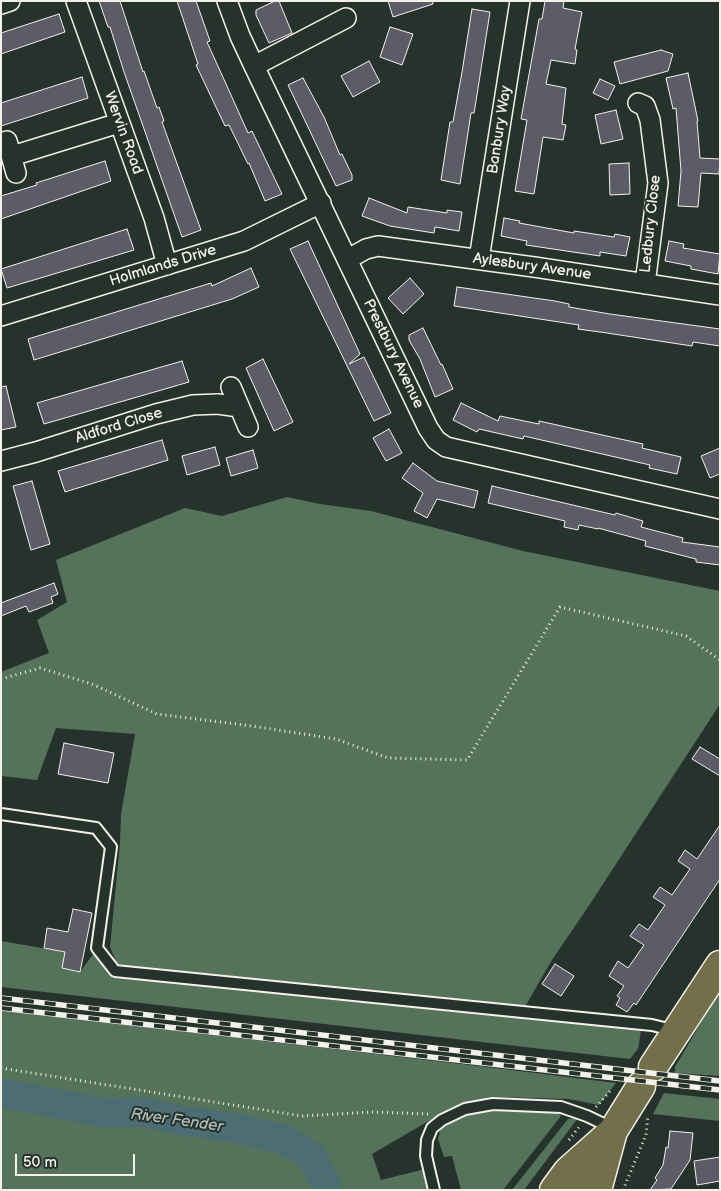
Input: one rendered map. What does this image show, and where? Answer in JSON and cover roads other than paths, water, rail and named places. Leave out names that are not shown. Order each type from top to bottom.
[{"type":"main road","points":[[580,1190],[614,1130],[720,965]]},
{"type":"main road","points":[[554,1190],[568,1171],[614,1130]]},
{"type":"main road","points":[[597,1190],[614,1130]]},
{"type":"street","points":[[1,4],[10,1]]},
{"type":"street","name":"Wervin Road","points":[[76,1],[154,218],[167,265]]},
{"type":"street","name":"Prestbury Avenue","points":[[227,1],[254,66],[428,428],[436,440],[446,447],[720,509]]},
{"type":"street","name":"Banbury Way","points":[[479,259],[520,1]]},
{"type":"street","points":[[254,66],[346,18]]},
{"type":"street","name":"Ledbury Close","points":[[644,103],[650,120],[658,183],[645,284]]},
{"type":"street","points":[[12,157],[119,123]]},
{"type":"street","name":"Holmlands Drive","points":[[1,316],[244,241],[321,203]]},
{"type":"street","name":"Aylesbury Avenue","points":[[348,260],[366,249],[378,246],[720,295]]},
{"type":"street","points":[[231,387],[248,427]]},
{"type":"street","name":"Aldford Close","points":[[1,461],[36,452],[156,414],[193,405],[218,404],[239,408]]},
{"type":"lane","points":[[1,814],[96,828],[111,847],[97,948],[115,971],[652,1025],[676,1031]]},
{"type":"lane","points":[[434,1190],[426,1156],[427,1140],[432,1128],[442,1120],[465,1109],[493,1104],[560,1108],[587,1116],[614,1130]]},
{"type":"waterway","name":"River Fender","points":[[1,1093],[105,1113],[143,1112],[184,1121],[230,1127],[283,1139],[312,1156],[328,1190]]},
{"type":"railway","points":[[1,998],[720,1081]]},
{"type":"railway","points":[[1,1008],[720,1090]]}]
